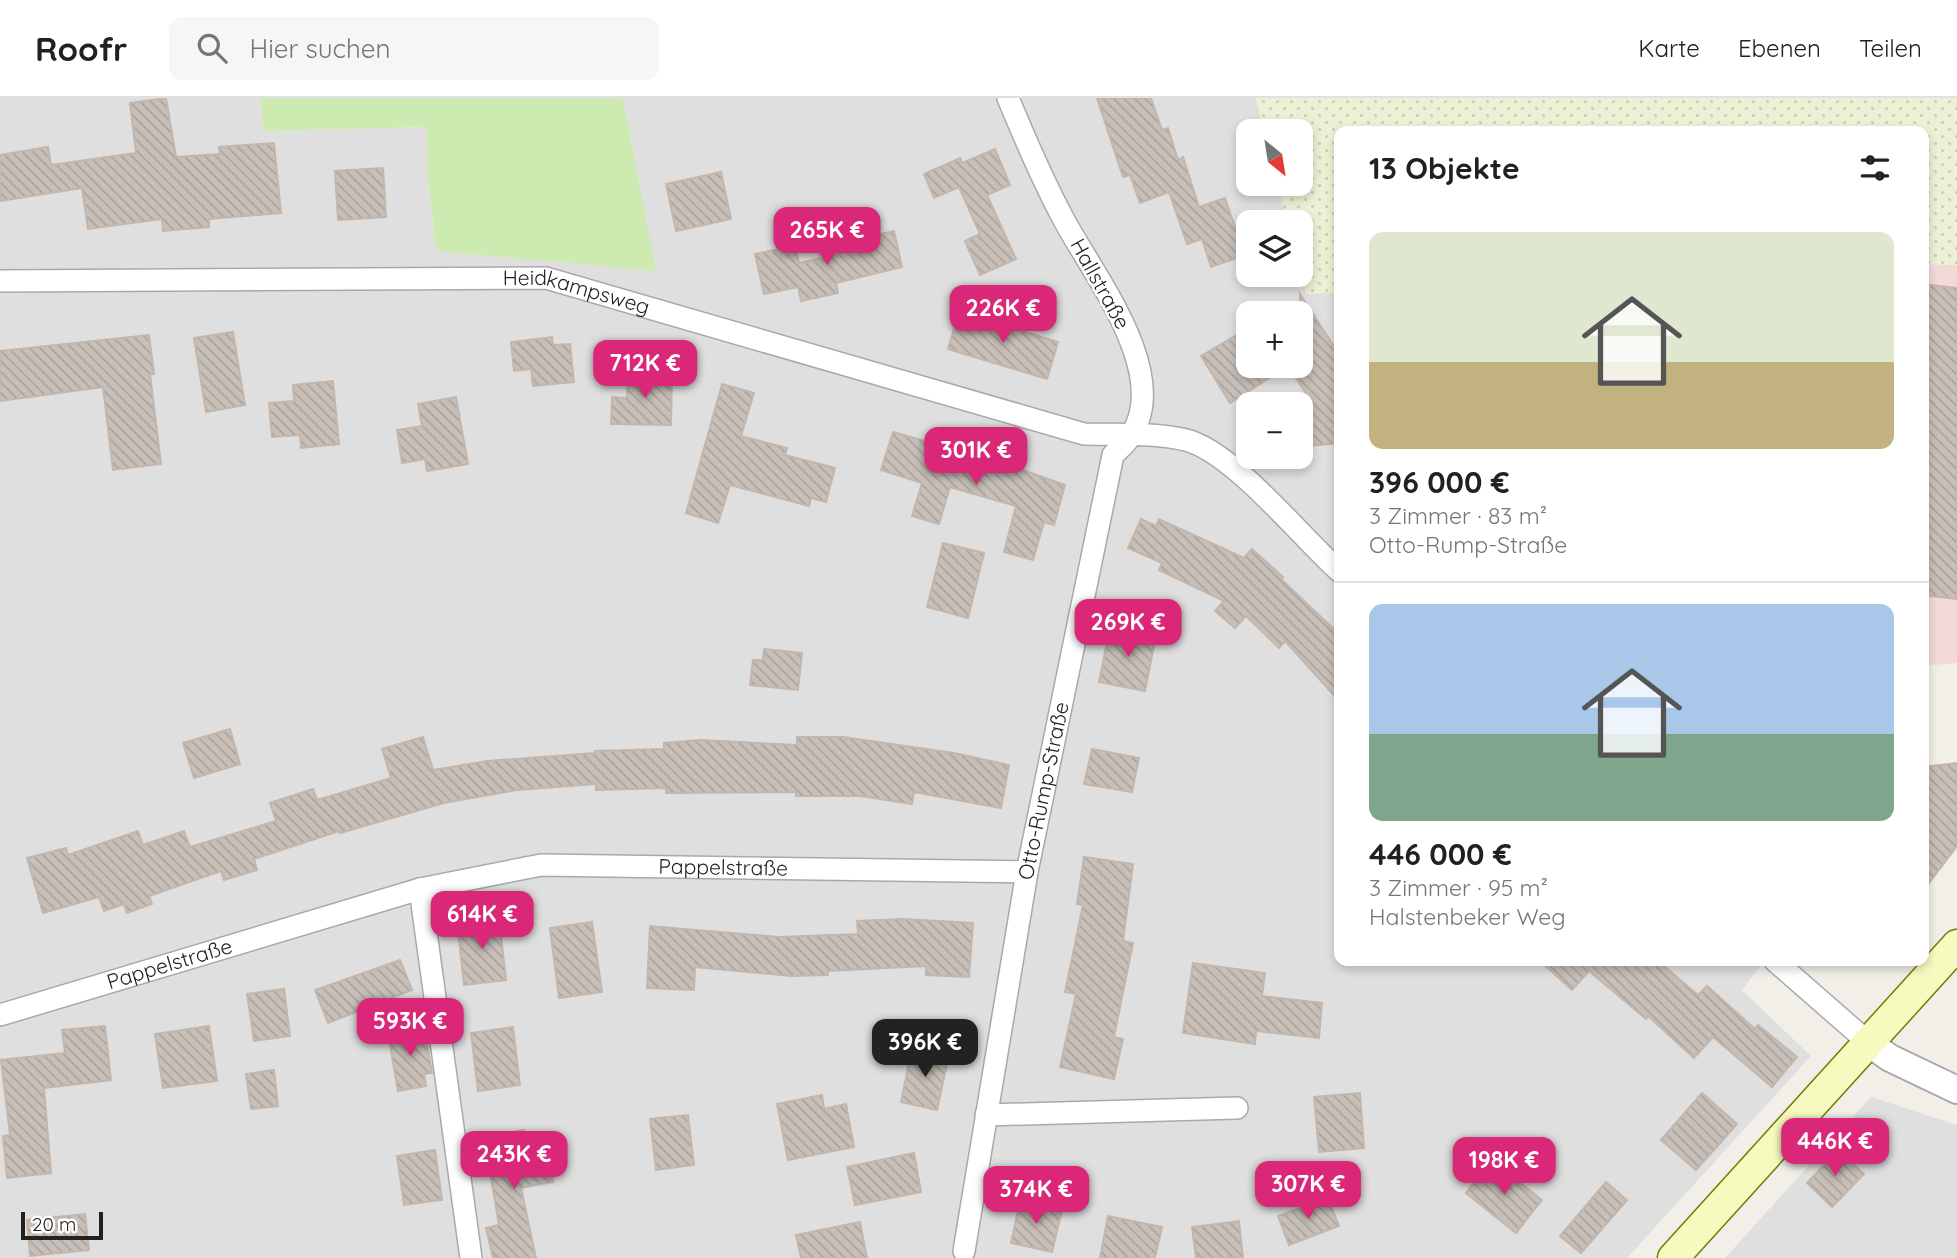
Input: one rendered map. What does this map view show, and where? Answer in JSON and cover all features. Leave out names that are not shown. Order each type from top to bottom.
[{"type":"main road","points":[[1673,1258],[1957,945]]},
{"type":"street","name":"Hallstraße","points":[[1008,98],[1064,219],[1127,330],[1139,367],[1141,389],[1132,435]]},
{"type":"street","name":"Heidkampsweg","points":[[0,281],[546,278],[1084,434],[1132,435]]},
{"type":"street","points":[[1132,435],[1184,439],[1219,455],[1334,566]]},
{"type":"street","name":"Otto-Rump-Straße","points":[[964,1251],[1027,872],[1113,455],[1132,435]]},
{"type":"street","name":"Pappelstraße","points":[[0,1015],[419,888],[541,865],[1027,872]]},
{"type":"street","points":[[419,888],[471,1258]]},
{"type":"street","points":[[1780,966],[1890,1058],[1957,1090]]},
{"type":"street","points":[[986,1115],[1237,1108]]},
{"type":"shaded area","points":[[0,98],[260,98],[264,131],[426,127],[428,180],[436,251],[655,270],[623,98],[1256,98],[1261,119],[1236,119],[1236,196],[1281,196],[1284,210],[1236,210],[1236,287],[1304,287],[1306,294],[1334,292],[1334,966],[1760,966],[1742,990],[1811,1056],[1627,1258],[0,1258]]},
{"type":"shaded area","points":[[1929,264],[1957,265],[1957,663],[1929,665]]},
{"type":"shaded area","points":[[1871,1097],[1957,1125],[1957,1258],[1725,1258]]},
{"type":"green space","points":[[260,98],[623,98],[656,271],[436,251],[428,180],[426,127],[264,131]]},
{"type":"green space","points":[[1256,98],[1957,98],[1957,265],[1929,264],[1929,126],[1334,126],[1334,292],[1306,294],[1304,287],[1313,287],[1313,210],[1284,210],[1281,196],[1313,196],[1313,119],[1261,119]]},
{"type":"building","points":[[166,98],[176,157],[220,154],[219,147],[274,143],[281,213],[209,219],[209,227],[163,231],[162,219],[88,229],[82,188],[0,201],[0,155],[48,147],[51,165],[136,153],[130,103]]},
{"type":"building","points":[[1097,98],[1151,98],[1162,130],[1168,128],[1178,160],[1183,157],[1199,207],[1225,198],[1236,227],[1236,258],[1211,267],[1202,239],[1187,244],[1169,192],[1140,203],[1130,175],[1123,177]]},
{"type":"building","points":[[995,149],[1010,185],[987,195],[1016,259],[980,275],[965,241],[980,234],[959,187],[934,198],[924,174],[960,158],[962,163]]},
{"type":"building","points":[[383,168],[386,217],[338,220],[335,171]]},
{"type":"building","points":[[721,172],[731,219],[676,231],[666,184]]},
{"type":"building","points":[[894,231],[902,267],[836,283],[838,293],[801,301],[798,287],[764,294],[755,254],[795,246],[799,263],[852,251],[849,241]]},
{"type":"building","points":[[1929,285],[1957,288],[1957,599],[1929,596]]},
{"type":"building","points":[[959,312],[1058,342],[1047,379],[948,349]]},
{"type":"building","points":[[1313,314],[1334,346],[1334,444],[1313,446],[1313,392],[1305,392],[1296,378],[1313,378]]},
{"type":"building","points":[[233,332],[245,405],[206,412],[194,338]]},
{"type":"building","points":[[149,335],[154,374],[150,374],[161,464],[113,470],[103,387],[0,401],[0,351]]},
{"type":"building","points":[[1236,335],[1236,378],[1269,378],[1247,392],[1236,392],[1236,399],[1230,403],[1201,356]]},
{"type":"building","points":[[552,337],[553,345],[570,344],[574,382],[533,386],[531,369],[514,371],[511,342]]},
{"type":"building","points":[[628,371],[672,371],[671,425],[611,424],[612,397],[627,398]]},
{"type":"building","points":[[333,381],[339,444],[301,448],[300,435],[272,437],[269,403],[294,401],[293,385]]},
{"type":"building","points":[[722,384],[754,393],[741,436],[787,448],[785,455],[835,468],[826,502],[811,498],[809,506],[730,485],[718,523],[686,513]]},
{"type":"building","points":[[456,397],[468,464],[427,471],[425,459],[402,463],[397,430],[422,426],[418,404]]},
{"type":"building","points":[[893,432],[1003,463],[1065,485],[1054,525],[1044,522],[1033,560],[1004,552],[1016,506],[950,487],[939,524],[912,516],[922,483],[881,470]]},
{"type":"building","points":[[1141,519],[1156,526],[1159,519],[1244,558],[1252,549],[1334,629],[1334,695],[1285,641],[1279,648],[1246,616],[1235,628],[1215,611],[1224,601],[1159,570],[1162,563],[1128,548]]},
{"type":"building","points":[[943,543],[984,553],[968,618],[927,607]]},
{"type":"building","points":[[1110,627],[1156,636],[1145,691],[1099,682]]},
{"type":"building","points":[[764,649],[802,653],[798,690],[750,685],[753,660],[763,660]]},
{"type":"building","points":[[230,729],[240,764],[194,778],[183,743]]},
{"type":"building","points":[[423,737],[433,770],[487,761],[595,751],[664,749],[664,743],[701,740],[797,745],[797,737],[843,737],[954,753],[1009,765],[1001,808],[914,792],[912,804],[861,796],[796,796],[796,792],[666,793],[666,788],[596,790],[596,784],[517,790],[444,803],[340,833],[339,831],[254,859],[257,870],[224,880],[221,871],[149,896],[152,904],[127,913],[124,904],[104,911],[99,897],[43,913],[27,858],[66,848],[68,855],[138,831],[143,845],[184,831],[190,847],[276,821],[270,803],[313,789],[317,800],[391,778],[382,749]]},
{"type":"building","points":[[1092,749],[1139,758],[1132,792],[1084,784]]},
{"type":"building","points":[[1957,763],[1957,846],[1929,883],[1929,766]]},
{"type":"building","points":[[1084,857],[1133,864],[1123,941],[1133,943],[1114,1037],[1123,1039],[1114,1079],[1060,1067],[1076,994],[1065,992],[1083,905],[1077,904]]},
{"type":"building","points":[[499,917],[506,980],[464,985],[457,922]]},
{"type":"building","points":[[903,919],[973,923],[969,977],[926,975],[926,966],[828,971],[828,975],[791,976],[695,967],[694,990],[647,988],[650,926],[779,937],[858,934],[857,921]]},
{"type":"building","points":[[592,922],[602,992],[559,998],[550,928]]},
{"type":"building","points":[[400,960],[412,990],[328,1023],[315,990]]},
{"type":"building","points":[[1193,963],[1265,973],[1262,996],[1322,1003],[1319,1038],[1256,1031],[1255,1044],[1183,1033]]},
{"type":"building","points":[[1546,966],[1664,966],[1698,995],[1707,986],[1755,1029],[1758,1025],[1797,1057],[1772,1087],[1713,1037],[1694,1058],[1648,1016],[1646,1019],[1589,971],[1572,990]]},
{"type":"building","points":[[284,989],[290,1036],[254,1041],[247,994]]},
{"type":"building","points":[[105,1026],[111,1080],[44,1088],[51,1173],[7,1178],[3,1136],[10,1135],[1,1060],[65,1053],[62,1030]]},
{"type":"building","points":[[209,1026],[217,1081],[163,1088],[155,1034]]},
{"type":"building","points":[[424,1027],[432,1073],[424,1074],[426,1086],[398,1091],[388,1033]]},
{"type":"building","points":[[513,1027],[520,1085],[478,1091],[471,1033]]},
{"type":"building","points":[[912,1048],[949,1055],[937,1110],[901,1102]]},
{"type":"building","points":[[274,1070],[278,1106],[251,1109],[246,1074]]},
{"type":"building","points":[[1360,1093],[1364,1148],[1319,1152],[1314,1097]]},
{"type":"building","points":[[1702,1093],[1737,1124],[1696,1170],[1661,1140]]},
{"type":"building","points":[[822,1095],[824,1109],[846,1104],[854,1147],[788,1160],[777,1104]]},
{"type":"building","points":[[688,1115],[694,1165],[656,1170],[650,1119]]},
{"type":"building","points":[[524,1130],[526,1145],[546,1141],[553,1182],[521,1188],[536,1258],[493,1258],[486,1228],[499,1225],[484,1137]]},
{"type":"building","points":[[435,1150],[442,1200],[404,1205],[397,1156]]},
{"type":"building","points":[[1838,1150],[1864,1174],[1832,1207],[1807,1183]]},
{"type":"building","points":[[914,1153],[921,1192],[855,1205],[847,1167]]},
{"type":"building","points":[[1491,1160],[1542,1200],[1516,1233],[1466,1193]]},
{"type":"building","points":[[1606,1182],[1627,1200],[1581,1253],[1560,1236]]},
{"type":"building","points":[[1328,1198],[1339,1226],[1289,1245],[1278,1216]]},
{"type":"building","points":[[1020,1201],[1062,1210],[1052,1252],[1011,1243]]},
{"type":"building","points":[[85,1214],[89,1250],[30,1256],[27,1220]]},
{"type":"building","points":[[1108,1216],[1162,1227],[1155,1258],[1100,1258]]},
{"type":"building","points":[[1239,1221],[1243,1258],[1196,1258],[1192,1227]]},
{"type":"building","points":[[860,1222],[867,1258],[801,1258],[796,1235]]}]
